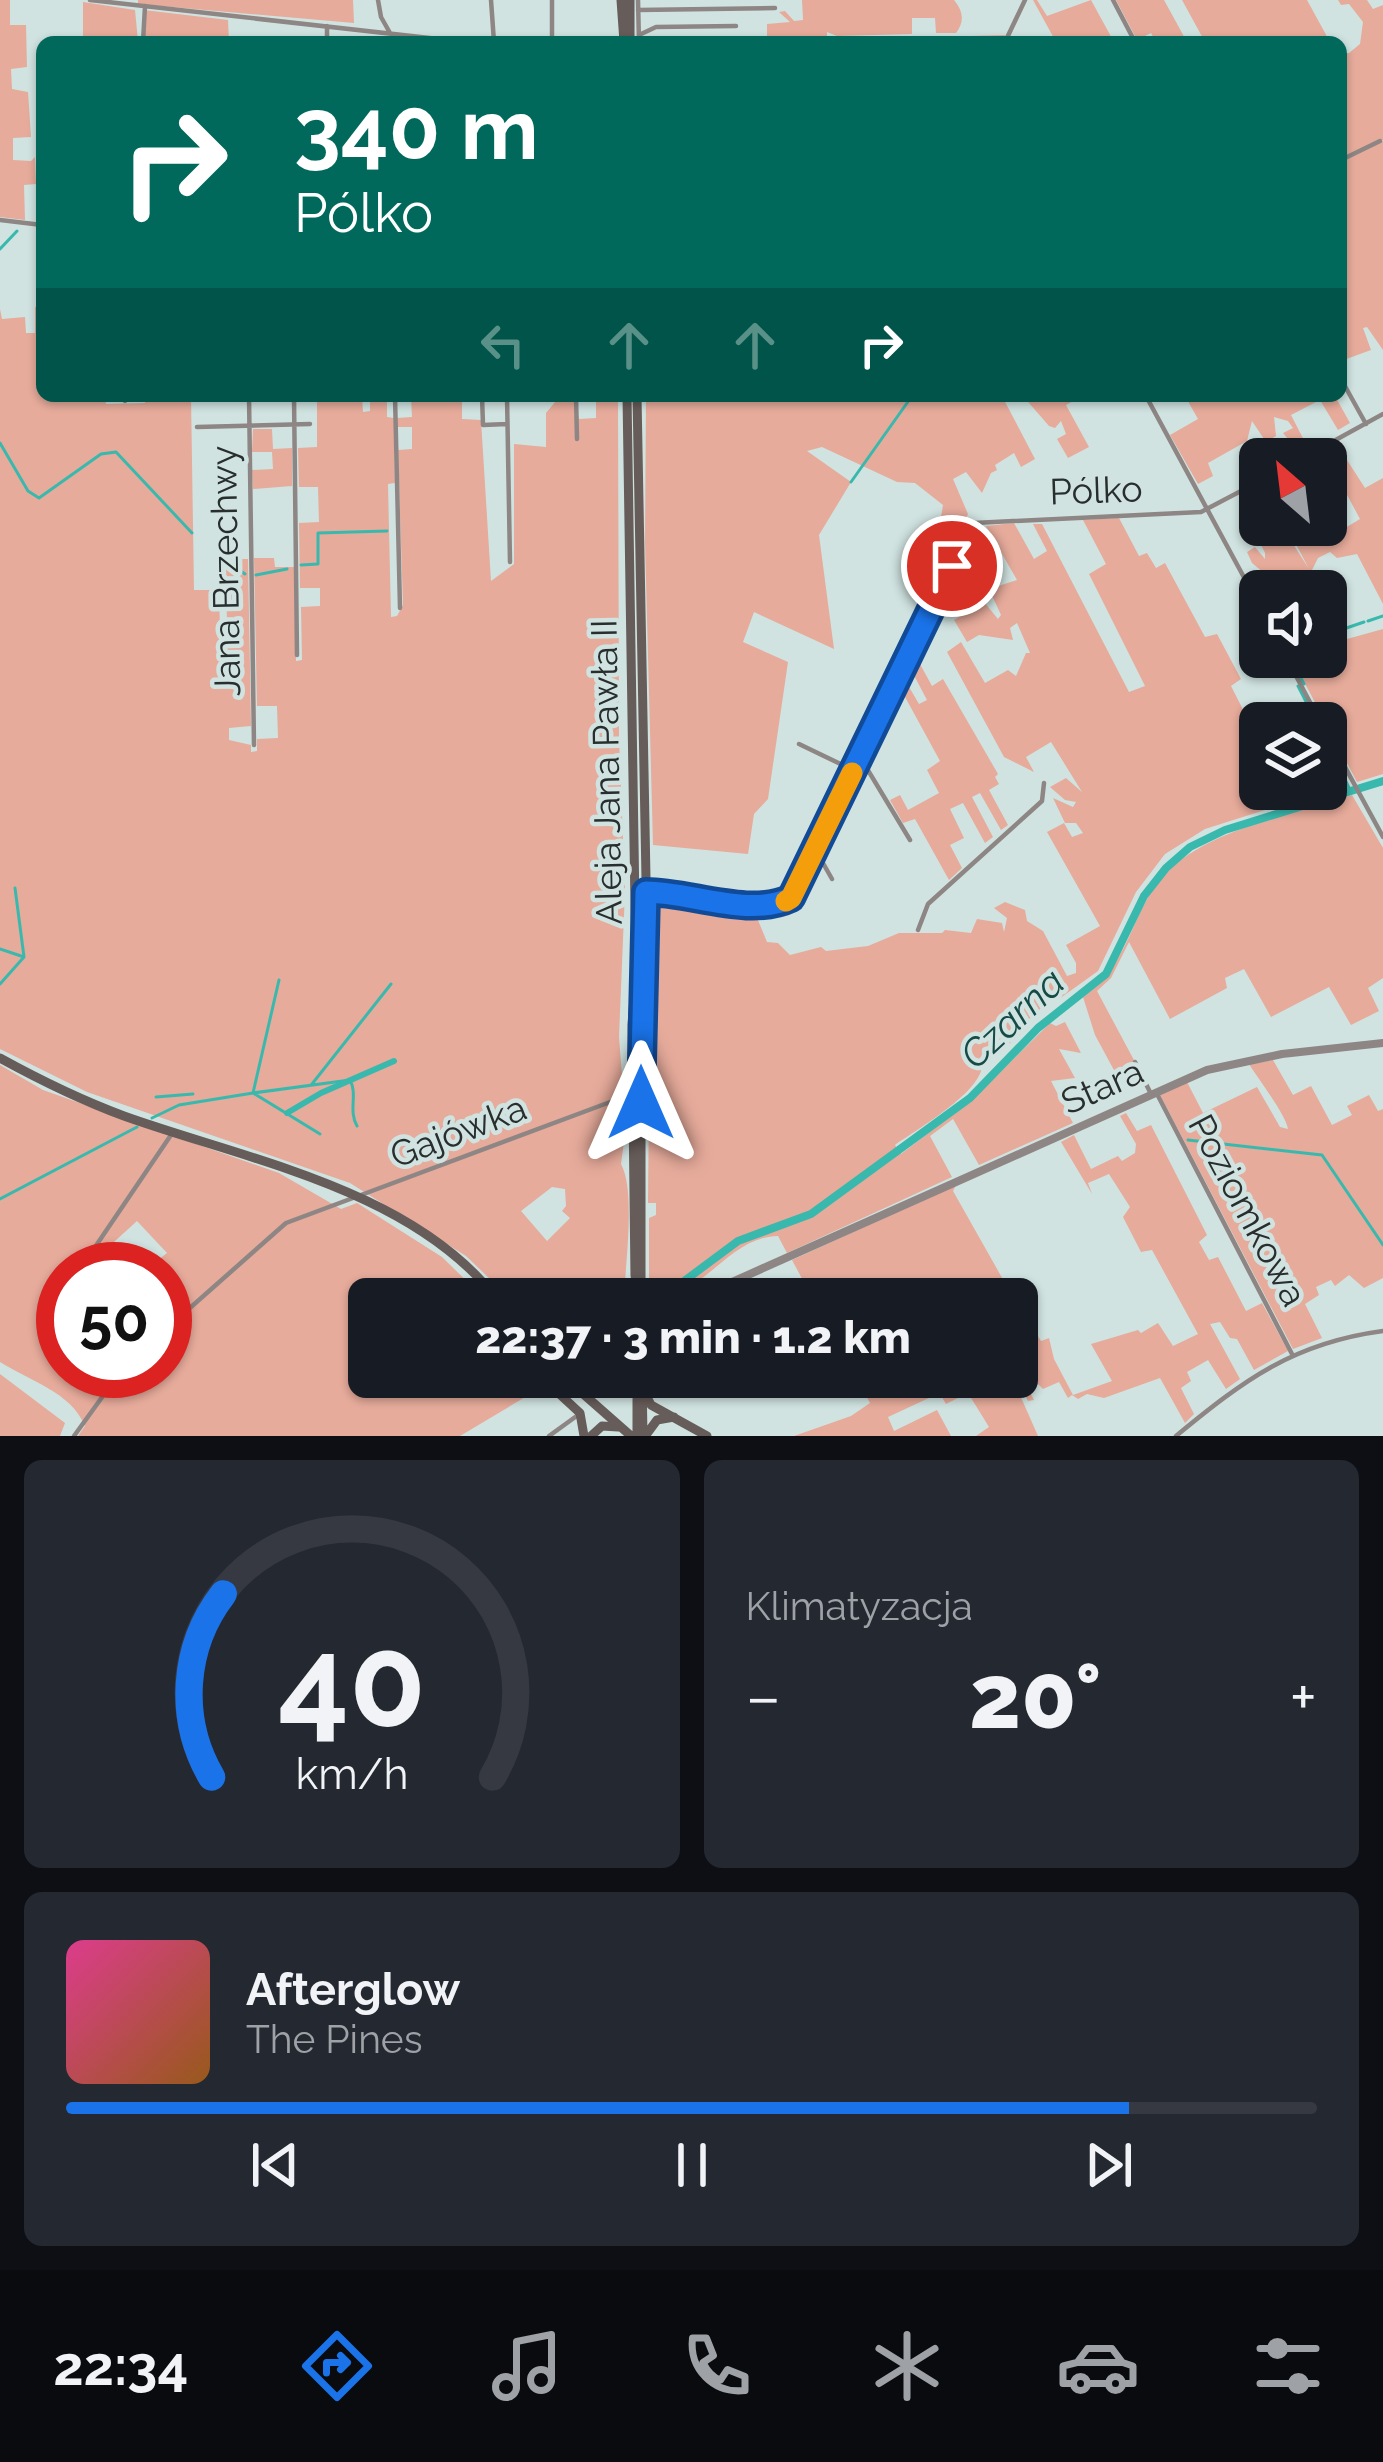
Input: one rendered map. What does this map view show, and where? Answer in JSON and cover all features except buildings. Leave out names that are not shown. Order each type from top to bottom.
[{"type":"main road","points":[[629,0],[633,36]]},
{"type":"main road","name":"Aleja Jana Pawła II","points":[[627,402],[636,970],[630,1101],[644,1206],[639,1278]]},
{"type":"main road","name":"Aleja Jana Pawła II","points":[[637,1278],[630,1101],[646,892],[638,402]]},
{"type":"main road","points":[[0,1058],[96,1105],[304,1174],[357,1197],[450,1254],[479,1278]]},
{"type":"main road","points":[[565,1398],[580,1413],[588,1436],[602,1426],[636,1435]]},
{"type":"main road","points":[[590,1398],[636,1435]]},
{"type":"main road","points":[[636,1435],[639,1398]]},
{"type":"main road","points":[[648,1398],[651,1405],[706,1436]]},
{"type":"main road","points":[[636,1435],[656,1420],[674,1417]]},
{"type":"street","points":[[90,0],[415,36]]},
{"type":"street","points":[[378,0],[390,33]]},
{"type":"street","points":[[491,0],[494,36]]},
{"type":"street","points":[[552,0],[552,36]]},
{"type":"street","points":[[629,0],[638,10],[775,8]]},
{"type":"street","points":[[1008,36],[1024,0]]},
{"type":"street","points":[[1113,0],[1133,36]]},
{"type":"street","points":[[143,36],[145,6]]},
{"type":"street","points":[[634,36],[638,10]]},
{"type":"street","points":[[327,26],[327,36]]},
{"type":"street","points":[[640,36],[656,27],[736,26]]},
{"type":"street","points":[[1347,157],[1380,140]]},
{"type":"street","points":[[0,220],[36,224]]},
{"type":"street","points":[[1347,390],[1366,424]]},
{"type":"street","name":"Jana Brzechwy","points":[[249,402],[254,745]]},
{"type":"street","points":[[294,402],[297,655]]},
{"type":"street","points":[[395,402],[400,608]]},
{"type":"street","points":[[482,402],[483,425],[507,424]]},
{"type":"street","points":[[507,402],[510,562]]},
{"type":"street","points":[[576,402],[577,439]]},
{"type":"street","points":[[1149,402],[1240,570]]},
{"type":"street","points":[[1340,438],[1383,414]]},
{"type":"street","points":[[197,427],[310,424]]},
{"type":"street","points":[[1208,510],[1239,493]]},
{"type":"street","name":"Pólko","points":[[646,892],[735,903],[791,898],[974,523],[1208,510]]},
{"type":"street","points":[[799,744],[854,770]]},
{"type":"street","points":[[860,757],[910,840]]},
{"type":"street","points":[[1347,772],[1383,837]]},
{"type":"street","points":[[918,930],[928,904],[1042,801],[1044,783]]},
{"type":"street","points":[[815,849],[832,879]]},
{"type":"street","name":"Stara","points":[[741,1278],[1207,1070],[1246,1060],[1383,1042]]},
{"type":"street","name":"Poziomkowa","points":[[1135,1062],[1292,1354]]},
{"type":"street","name":"Gajówka","points":[[192,1307],[279,1227],[630,1101]]},
{"type":"street","points":[[98,1242],[173,1132]]},
{"type":"street","points":[[1176,1436],[1244,1382],[1292,1354],[1324,1342],[1383,1331]]},
{"type":"street","points":[[74,1436],[101,1398]]},
{"type":"street","points":[[549,1436],[580,1413]]},
{"type":"shaded area","points":[[0,0],[10,0],[10,25],[26,25],[27,67],[11,69],[12,89],[28,92],[31,137],[13,138],[13,160],[35,157],[36,184],[24,185],[25,220],[0,217]]},
{"type":"shaded area","points":[[138,0],[353,0],[354,23],[138,4]]},
{"type":"shaded area","points":[[802,0],[954,0],[962,16],[956,33],[936,33],[935,18],[912,18],[912,34],[767,36],[767,24],[790,22],[779,12],[785,11],[794,21],[803,20]]},
{"type":"shaded area","points":[[1033,0],[1047,16],[1091,0],[1111,36],[1053,36]]},
{"type":"shaded area","points":[[1116,0],[1164,0],[1184,36],[1151,33],[1135,36]]},
{"type":"shaded area","points":[[1182,0],[1307,0],[1327,36],[1202,36]]},
{"type":"shaded area","points":[[1338,0],[1367,0],[1373,9],[1383,5],[1383,140],[1347,155],[1347,53],[1360,44],[1363,22],[1349,4],[1341,5]]},
{"type":"shaded area","points":[[83,2],[135,10],[138,36],[83,36]]},
{"type":"shaded area","points":[[144,10],[228,20],[229,36],[142,36]]},
{"type":"shaded area","points":[[1383,141],[1383,350],[1367,327],[1363,328],[1371,350],[1347,359],[1347,159]]},
{"type":"shaded area","points":[[36,307],[36,402],[191,402],[194,590],[219,590],[220,630],[227,630],[226,559],[248,559],[251,726],[229,728],[229,740],[251,745],[251,752],[257,751],[257,739],[278,738],[277,706],[257,706],[254,558],[274,558],[275,567],[294,567],[296,661],[302,660],[301,607],[320,606],[320,588],[300,588],[299,523],[319,522],[318,487],[299,487],[298,448],[317,447],[317,402],[362,402],[363,412],[370,411],[370,402],[387,402],[387,417],[394,418],[395,483],[388,484],[391,617],[403,605],[398,450],[412,449],[412,427],[397,427],[397,418],[412,417],[411,402],[462,402],[462,419],[481,420],[491,581],[514,564],[514,444],[546,447],[546,413],[555,402],[575,402],[579,419],[596,418],[596,402],[618,402],[619,738],[625,891],[619,1037],[626,1127],[621,1164],[629,1210],[625,1278],[489,1278],[466,1256],[350,1183],[87,1092],[0,1049],[0,309],[2,319],[25,317],[26,333],[35,333]],"holes":[[[552,1187],[565,1189],[562,1211],[570,1218],[547,1241],[521,1211]]]},
{"type":"shaded area","points":[[646,402],[1005,402],[1035,459],[1021,467],[1014,453],[995,465],[997,470],[982,493],[966,472],[953,479],[968,514],[960,531],[940,523],[943,505],[915,483],[897,482],[822,447],[807,451],[851,482],[819,535],[834,649],[754,612],[743,642],[788,662],[768,799],[754,814],[748,854],[653,845]]},
{"type":"shaded area","points":[[1028,402],[1071,402],[1066,405],[1089,447],[1068,458],[1057,439],[1066,434],[1061,421],[1055,428]]},
{"type":"shaded area","points":[[1188,402],[1316,402],[1291,415],[1303,438],[1287,438],[1283,433],[1293,428],[1274,417],[1276,436],[1263,438],[1252,421],[1248,438],[1239,438],[1239,446],[1208,463],[1213,476],[1198,484],[1170,435],[1198,419]]},
{"type":"shaded area","points":[[1321,402],[1338,402],[1350,423],[1338,430]]},
{"type":"shaded area","points":[[253,429],[272,429],[273,449],[292,448],[292,486],[253,489],[252,470],[273,469],[272,452],[252,452]]},
{"type":"shaded area","points":[[1347,460],[1365,488],[1383,478],[1383,604],[1357,554],[1337,558],[1330,552],[1318,558],[1312,570],[1260,570],[1247,552],[1255,547],[1265,559],[1262,546],[1294,546],[1309,569],[1297,546],[1347,546],[1347,527],[1360,519],[1347,495]]},
{"type":"shaded area","points":[[1119,518],[1139,556],[1147,553],[1156,568],[1165,563],[1205,637],[1217,634],[1241,679],[1231,686],[1239,702],[1239,810],[1265,810],[1205,829],[1165,854],[1136,892],[1098,971],[1059,999],[1050,1000],[1029,1019],[1029,1027],[982,1067],[959,1099],[895,1145],[901,1154],[973,1099],[1050,1023],[1065,1022],[1081,1053],[1059,1049],[1075,1078],[1051,1081],[1073,1123],[979,1165],[953,1119],[930,1136],[952,1177],[787,1253],[778,1236],[760,1239],[702,1278],[649,1278],[649,1218],[656,1215],[656,1203],[648,1203],[651,899],[669,895],[753,908],[767,942],[778,943],[790,955],[821,947],[826,951],[868,946],[899,933],[971,933],[977,919],[1002,923],[1004,932],[1007,918],[994,908],[1005,902],[1025,910],[1027,921],[1043,931],[1067,976],[1076,973],[1066,945],[1100,926],[1047,832],[1064,823],[1072,837],[1083,833],[1076,823],[1065,823],[1053,798],[1073,807],[1076,802],[1065,800],[1050,787],[1066,778],[1082,792],[1051,742],[1026,757],[1034,772],[1004,757],[947,652],[961,642],[985,683],[1008,670],[1016,676],[1030,653],[1017,623],[1010,628],[1013,640],[979,635],[967,642],[954,620],[984,602],[998,619],[1001,615],[989,589],[1017,580],[986,526],[1014,523],[1034,559],[1047,551],[1033,524],[1042,524],[1129,692],[1145,686],[1089,574],[1106,564],[1083,520]]},
{"type":"shaded area","points":[[1383,629],[1383,774],[1357,782],[1347,763],[1347,702],[1315,702],[1302,678],[1347,678],[1347,639]]},
{"type":"shaded area","points":[[914,653],[932,686],[943,679],[998,774],[999,784],[989,790],[1008,825],[1001,830],[980,793],[972,797],[993,837],[985,843],[963,803],[950,809],[964,838],[950,845],[962,868],[949,880],[915,819],[903,823],[890,800],[900,795],[908,810],[939,793],[927,770],[940,761],[898,684],[902,675],[919,704],[927,700],[908,664]]},
{"type":"shaded area","points":[[1352,795],[1383,848],[1383,978],[1368,988],[1379,1011],[1351,1025],[1329,987],[1271,1017],[1244,969],[1225,978],[1227,988],[1170,1019],[1129,942],[1111,978],[1097,991],[1135,1062],[1115,1072],[1095,1035],[1083,997],[1117,960],[1153,889],[1170,869],[1216,839],[1302,810],[1347,810],[1347,797]]},
{"type":"shaded area","points":[[1273,1060],[1293,1095],[1311,1086],[1332,1125],[1352,1115],[1347,1106],[1369,1095],[1378,1111],[1383,1109],[1383,1278],[1364,1288],[1349,1275],[1335,1286],[1331,1280],[1316,1287],[1319,1295],[1305,1304],[1322,1338],[1293,1349],[1160,1095],[1187,1082],[1203,1113],[1257,1087],[1280,1127],[1288,1129],[1249,1064]]},
{"type":"shaded area","points":[[0,1065],[43,1090],[279,1173],[341,1209],[357,1203],[442,1257],[464,1278],[348,1278],[348,1398],[524,1398],[460,1436],[78,1436],[85,1426],[62,1398],[192,1398],[192,1242],[157,1242],[137,1221],[114,1242],[36,1242],[36,1382],[0,1362]]},
{"type":"shaded area","points":[[1126,1113],[1137,1131],[1151,1125],[1207,1235],[1199,1242],[1209,1260],[1218,1257],[1246,1311],[1262,1303],[1288,1351],[1254,1370],[1237,1339],[1230,1338],[1220,1322],[1210,1324],[1240,1379],[1226,1389],[1208,1360],[1187,1372],[1191,1381],[1181,1388],[1194,1414],[1185,1423],[1160,1378],[1104,1398],[1087,1394],[1068,1398],[1059,1382],[1043,1389],[1038,1384],[1038,1336],[1041,1341],[1049,1338],[1073,1395],[1112,1381],[1091,1344],[1141,1333],[1158,1323],[1173,1346],[1198,1334],[1152,1250],[1141,1252],[1123,1217],[1130,1207],[1109,1174],[1088,1183],[1092,1194],[1061,1142],[1074,1135],[1091,1169],[1118,1156],[1122,1161],[1135,1153],[1136,1144],[1120,1116]]},
{"type":"shaded area","points":[[956,1185],[953,1191],[1002,1278],[802,1278],[792,1260]]},
{"type":"shaded area","points":[[0,1374],[65,1423],[60,1436],[0,1436]]},
{"type":"shaded area","points":[[867,1398],[929,1398],[888,1417],[894,1431],[937,1410],[951,1436],[794,1436],[851,1416],[870,1403]]},
{"type":"shaded area","points":[[971,1398],[1021,1398],[1038,1436],[976,1436],[989,1427]]},
{"type":"waterway","points":[[0,249],[17,231]]},
{"type":"waterway","points":[[851,482],[908,402]]},
{"type":"waterway","points":[[0,443],[28,491],[39,498],[101,454],[116,452],[192,533]]},
{"type":"waterway","points":[[301,565],[318,564],[318,533],[387,531]]},
{"type":"waterway","points":[[228,562],[245,574]]},
{"type":"waterway","points":[[256,575],[287,569]]},
{"type":"waterway","points":[[1368,621],[1383,616]]},
{"type":"waterway","points":[[1347,628],[1364,622]]},
{"type":"waterway","points":[[1301,678],[1304,684]]},
{"type":"waterway","points":[[1298,686],[1306,702]]},
{"type":"waterway","name":"Czarna","points":[[688,1278],[738,1241],[811,1214],[970,1098],[1038,1028],[1106,974],[1144,896],[1190,847],[1225,830],[1383,781]]},
{"type":"waterway","points":[[1347,784],[1350,790]]},
{"type":"waterway","points":[[0,984],[24,957],[15,888]]},
{"type":"waterway","points":[[0,949],[21,956]]},
{"type":"waterway","points":[[279,980],[253,1093],[350,1080],[357,1126]]},
{"type":"waterway","points":[[312,1084],[391,984]]},
{"type":"waterway","points":[[287,1113],[394,1061]]},
{"type":"waterway","points":[[152,1118],[179,1105],[253,1093],[320,1134]]},
{"type":"waterway","points":[[156,1097],[193,1094]]},
{"type":"waterway","points":[[0,1199],[137,1127]]},
{"type":"waterway","points":[[1188,1140],[1322,1155],[1383,1245]]},
{"type":"slow traffic","points":[[786,901],[852,773]]},
{"type":"route","points":[[641,1103],[646,892],[735,903],[791,898],[952,566]]}]
